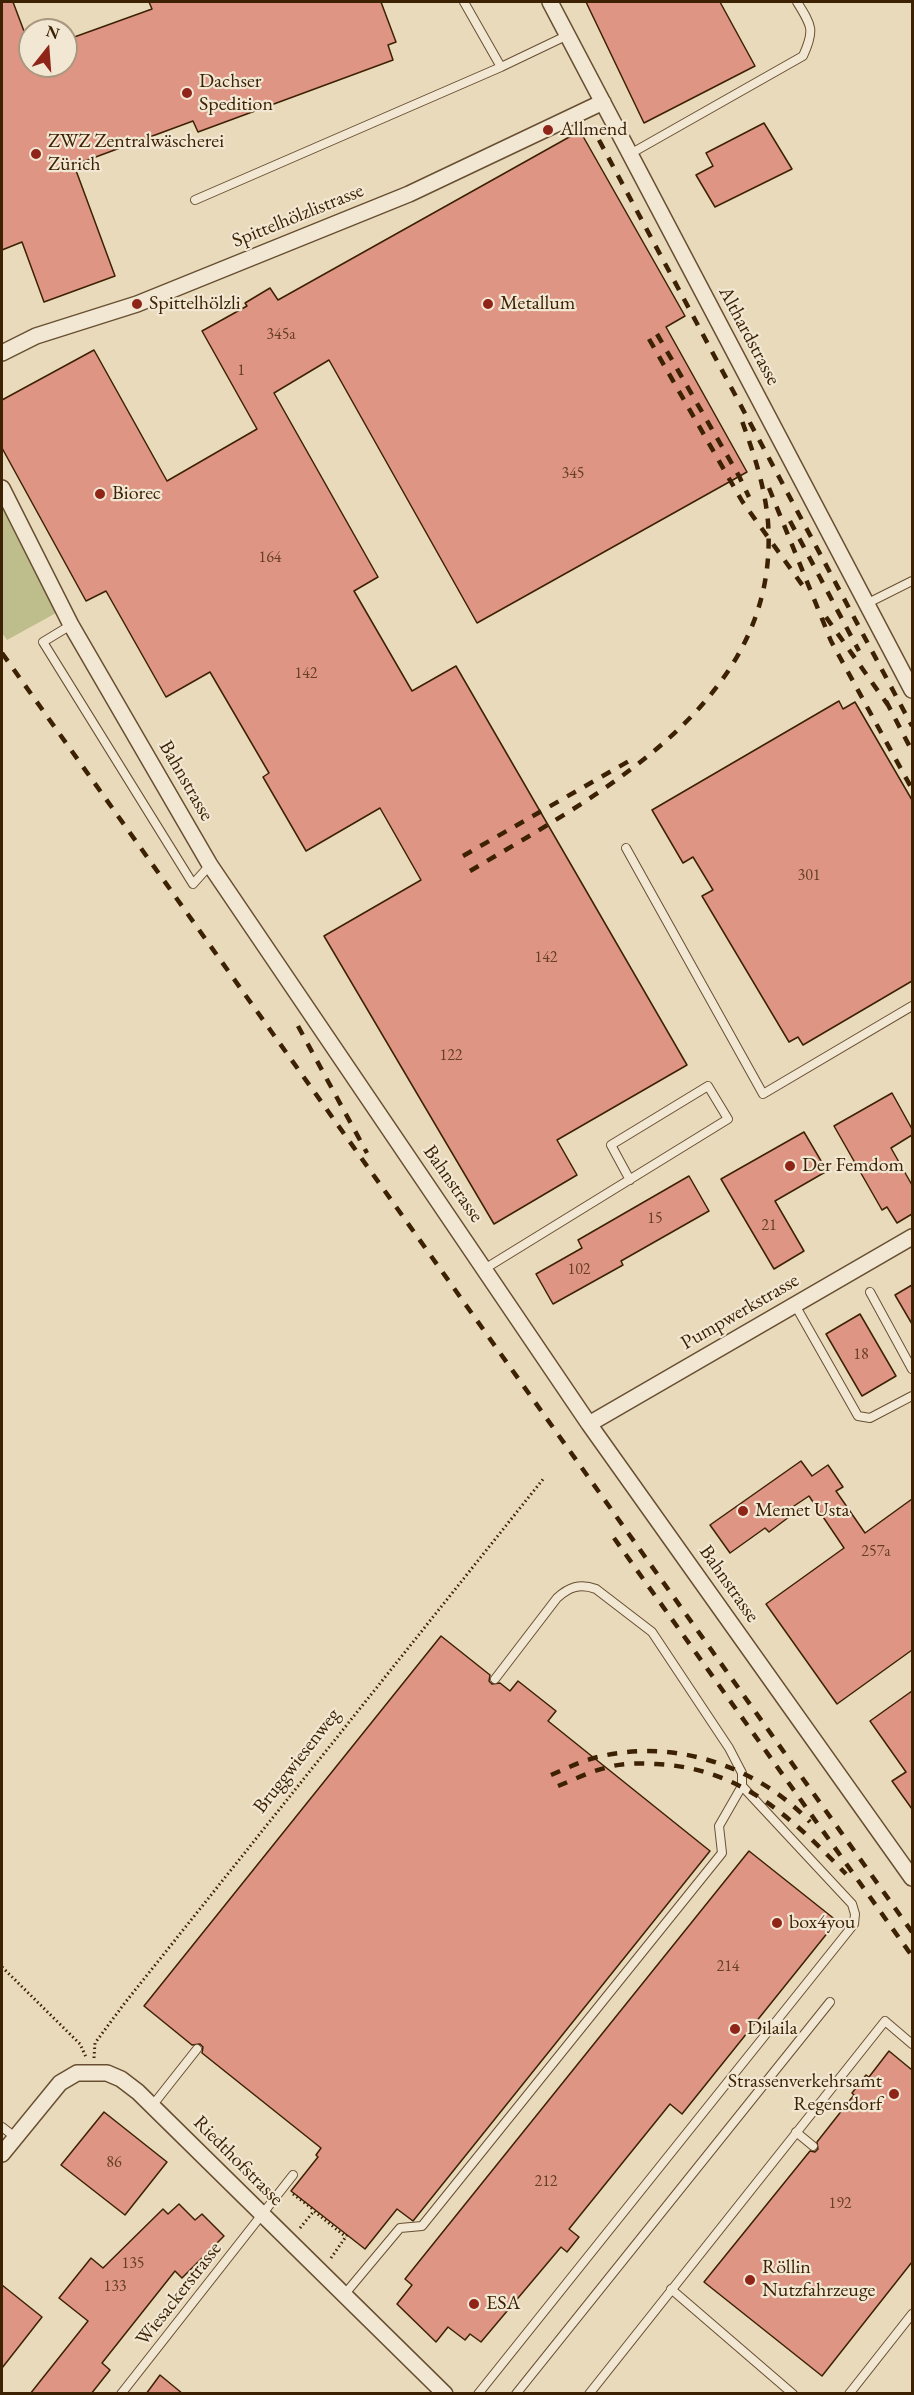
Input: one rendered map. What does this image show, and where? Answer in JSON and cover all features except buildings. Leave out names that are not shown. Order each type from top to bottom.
[{"type":"street","name":"Althardstrasse","points":[[550,2],[912,690]]},
{"type":"street","name":"Spittelhölzlistrasse","points":[[2,353],[36,336],[137,304],[409,194],[603,102]]},
{"type":"street","name":"Bahnstrasse","points":[[2,488],[71,625],[210,865],[486,1268],[589,1424],[912,1878]]},
{"type":"street","name":"Pumpwerkstrasse","points":[[589,1424],[912,1238]]},
{"type":"street","name":"Riedthofstrasse","points":[[93,2072],[107,2073],[121,2079],[152,2106],[445,2394]]},
{"type":"street","points":[[2,2154],[60,2083],[77,2073],[93,2072]]},
{"type":"lane","points":[[464,2],[501,67]]},
{"type":"lane","points":[[630,154],[802,56],[811,38],[808,21],[797,2]]},
{"type":"lane","points":[[195,200],[501,67],[568,35]]},
{"type":"lane","points":[[866,604],[912,581]]},
{"type":"lane","points":[[71,625],[43,642],[193,884],[210,865]]},
{"type":"lane","points":[[626,848],[763,1095],[912,1006]]},
{"type":"lane","points":[[486,1268],[630,1180],[728,1119],[708,1086],[610,1145],[630,1180]]},
{"type":"lane","points":[[870,1292],[912,1369]]},
{"type":"lane","points":[[795,1305],[858,1416],[870,1418],[912,1396]]},
{"type":"lane","points":[[344,2295],[400,2228],[422,2226],[722,1853],[719,1827],[742,1786],[742,1773],[729,1748],[652,1632],[596,1588],[586,1585],[566,1590],[557,1598],[495,1680]]},
{"type":"lane","points":[[478,2394],[854,1924],[855,1914],[852,1904],[742,1786]]},
{"type":"lane","points":[[516,2394],[830,2002]]},
{"type":"lane","points":[[589,2394],[885,2021],[912,2044]]},
{"type":"lane","points":[[152,2106],[197,2049]]},
{"type":"lane","points":[[2,2127],[15,2137]]},
{"type":"lane","points":[[796,2132],[813,2146]]},
{"type":"lane","name":"Wiesackerstrasse","points":[[121,2394],[293,2175]]},
{"type":"lane","points":[[671,2289],[793,2394]]},
{"type":"lane","points":[[849,2394],[912,2314]]},
{"type":"path","name":"Bruggwiesenweg","points":[[93,2072],[95,2043],[124,2004],[544,1478]]},
{"type":"path","points":[[2,1967],[80,2044],[93,2072]]},
{"type":"path","points":[[285,2187],[347,2236],[321,2272]]},
{"type":"path","points":[[290,2241],[314,2210]]},
{"type":"green space","points":[[2,507],[56,613],[7,640],[2,633]]},
{"type":"railway","points":[[599,140],[912,726]]},
{"type":"railway","points":[[657,334],[749,497]]},
{"type":"railway","points":[[649,339],[742,501],[803,586]]},
{"type":"railway","points":[[470,871],[574,809],[625,773],[673,734],[714,691],[745,641],[764,585],[768,522],[758,471],[742,421]]},
{"type":"railway","points":[[769,488],[831,641],[912,789]]},
{"type":"railway","points":[[790,521],[859,651]]},
{"type":"railway","points":[[826,617],[890,708]]},
{"type":"railway","points":[[2,653],[912,1932]]},
{"type":"railway","points":[[886,701],[912,751]]},
{"type":"railway","points":[[463,856],[636,757]]},
{"type":"railway","points":[[298,1026],[367,1153]]},
{"type":"railway","points":[[614,1538],[912,1956]]},
{"type":"railway","points":[[551,1775],[594,1758],[623,1752],[653,1751],[682,1754],[738,1771],[764,1785],[810,1822]]},
{"type":"railway","points":[[558,1786],[599,1770],[630,1764],[686,1767],[713,1775],[738,1785],[762,1799],[804,1833],[846,1874]]},
{"type":"place","name":"Dachser Spedition","points":[[187,93]]},
{"type":"place","name":"Allmend","points":[[548,130]]},
{"type":"place","name":"ZWZ Zentralwäscherei Zürich","points":[[36,154]]},
{"type":"place","name":"Spittelhölzli","points":[[137,304]]},
{"type":"place","name":"Metallum","points":[[488,304]]},
{"type":"place","name":"Biorec","points":[[100,494]]},
{"type":"place","name":"Der Femdom","points":[[790,1166]]},
{"type":"place","name":"Memet Usta","points":[[743,1511]]},
{"type":"place","name":"box4you","points":[[777,1923]]},
{"type":"place","name":"Dilaila","points":[[735,2029]]},
{"type":"place","name":"Strassenverkehrsamt Regensdorf","points":[[894,2094]]},
{"type":"place","name":"Röllin Nutzfahrzeuge","points":[[750,2280]]},
{"type":"place","name":"ESA","points":[[474,2304]]}]
